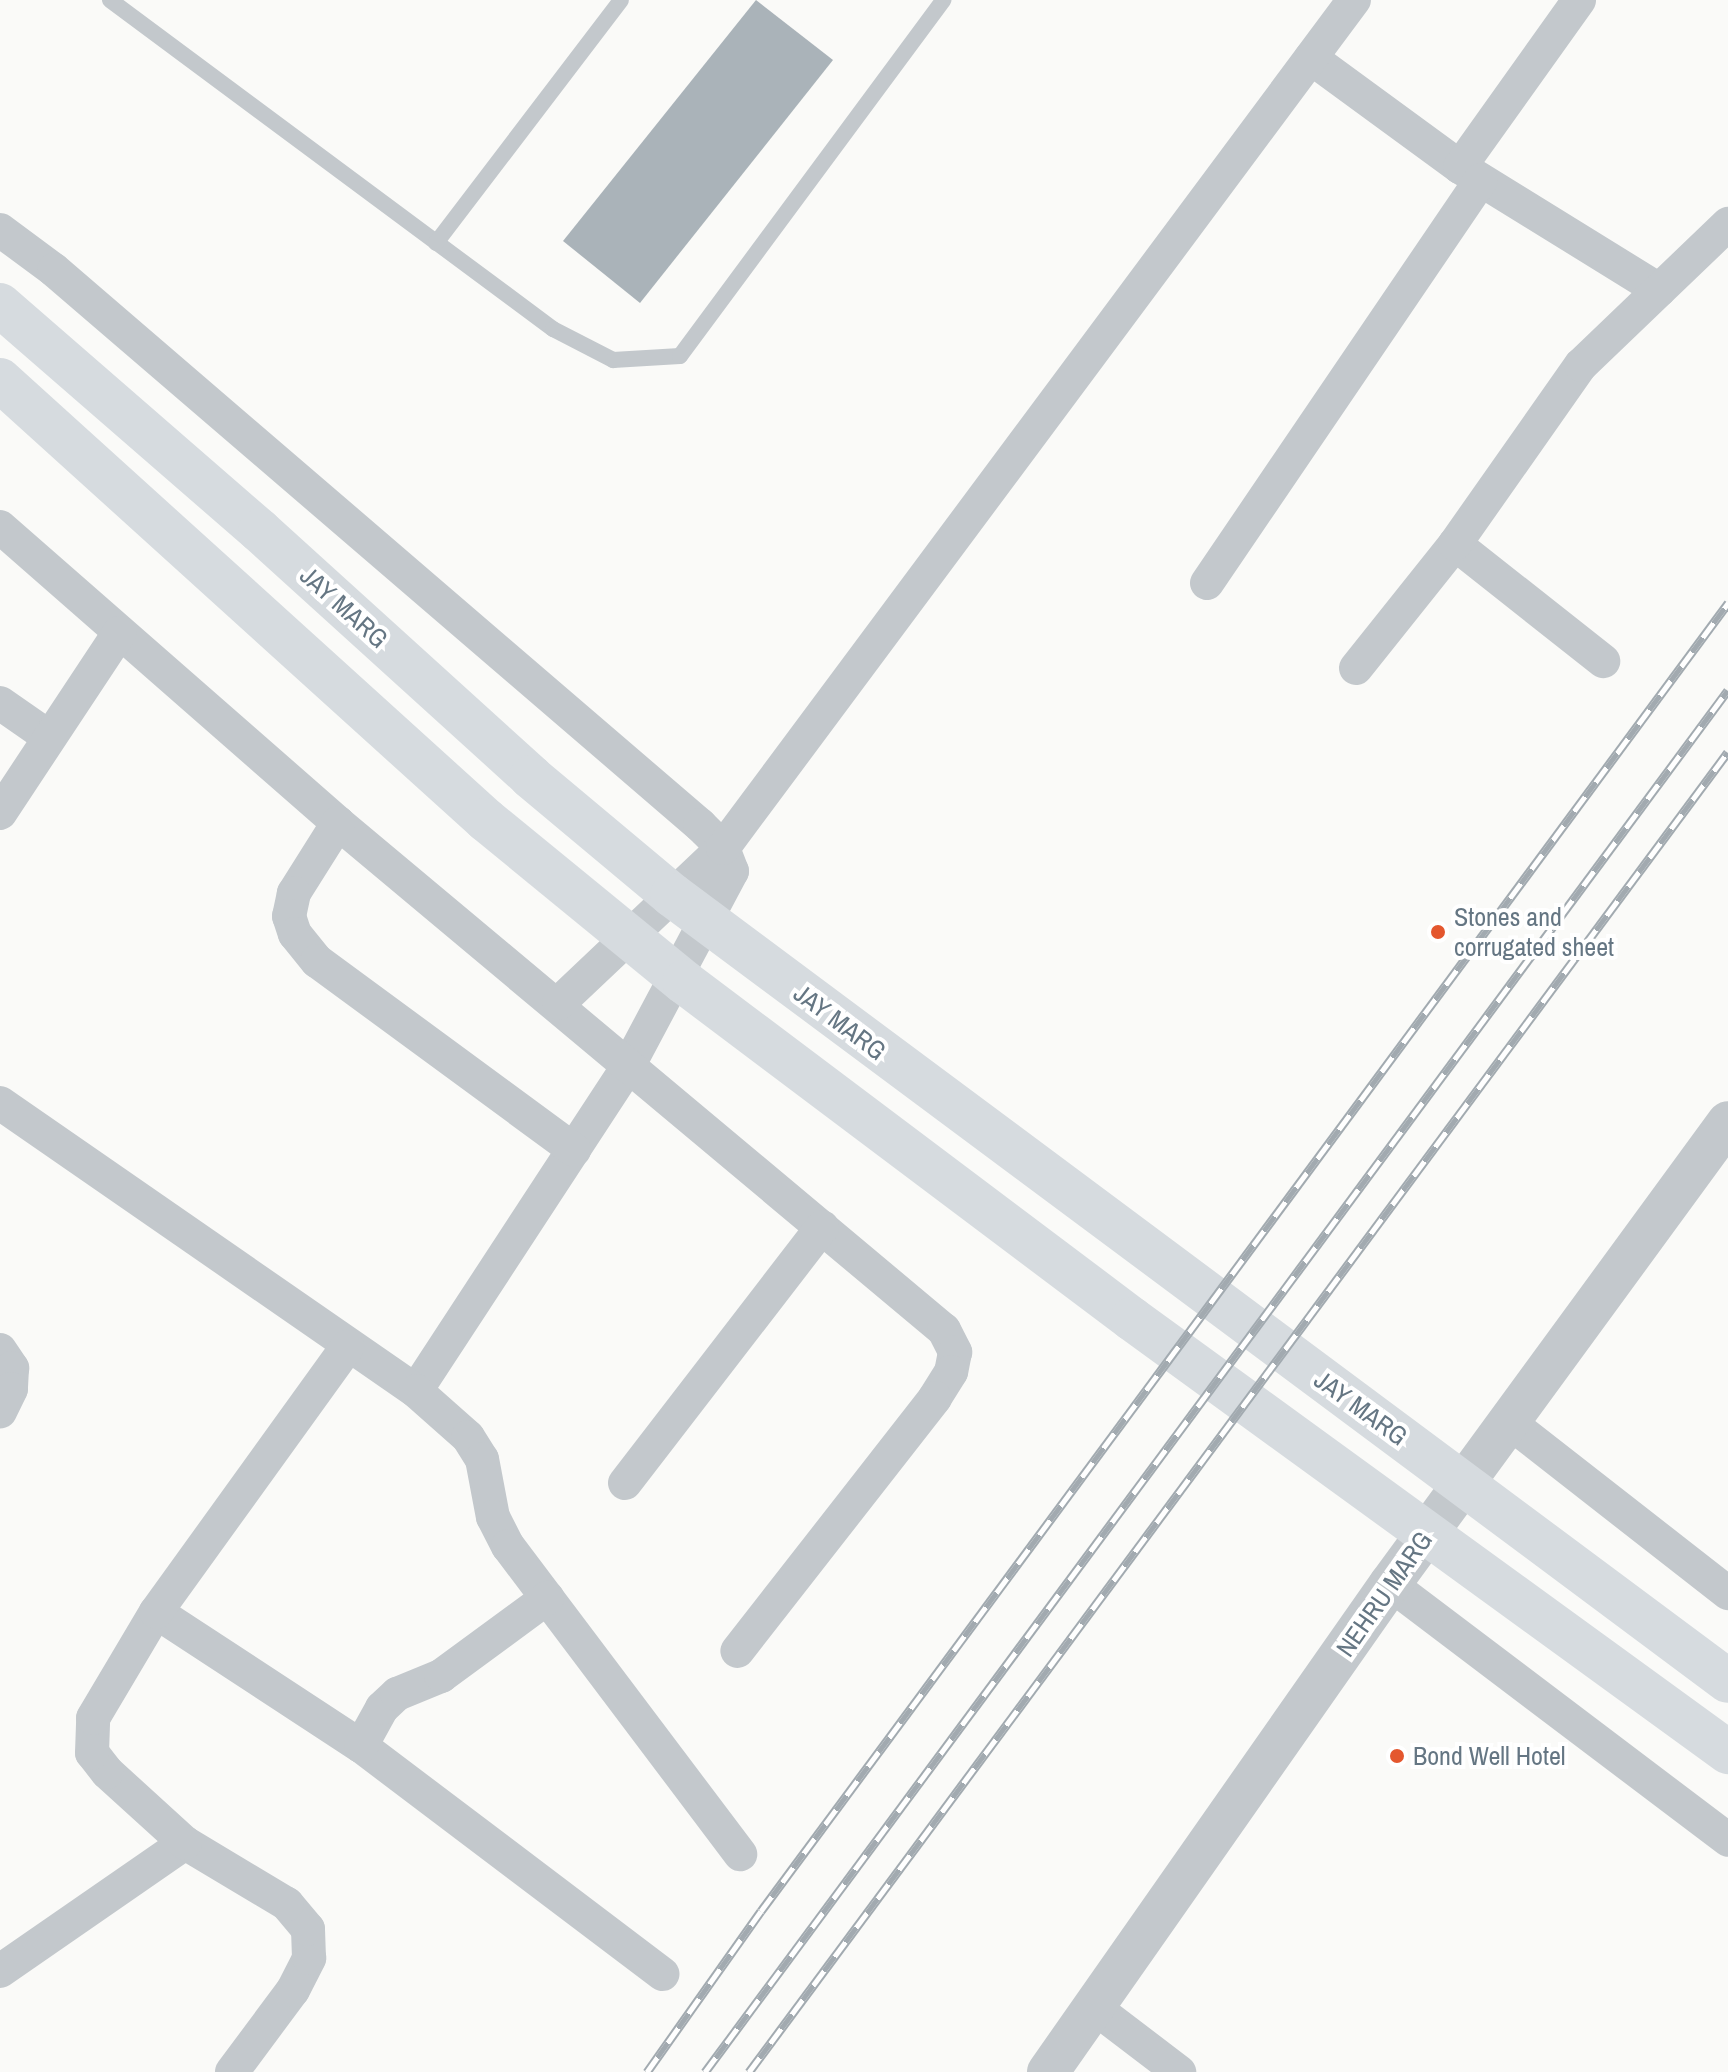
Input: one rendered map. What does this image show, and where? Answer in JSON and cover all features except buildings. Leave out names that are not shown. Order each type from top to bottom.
[{"type":"main road","name":"JAY MARG","points":[[0,305],[237,510],[531,777],[672,895],[1728,1681]]},
{"type":"main road","points":[[0,380],[486,820],[684,982],[1132,1319],[1728,1752]]},
{"type":"street","points":[[559,1003],[723,848],[1354,0]]},
{"type":"street","points":[[1207,583],[1471,174],[1579,0]]},
{"type":"street","points":[[1311,58],[1471,174],[1659,290]]},
{"type":"street","points":[[1356,668],[1455,544],[1581,365],[1728,224]]},
{"type":"street","points":[[0,230],[66,281],[723,848],[732,871],[629,1065],[416,1391]]},
{"type":"street","points":[[0,527],[338,823],[559,1003],[944,1330],[955,1352],[951,1372],[737,1651]]},
{"type":"street","points":[[1455,544],[1603,661]]},
{"type":"street","points":[[0,813],[119,633]]},
{"type":"street","points":[[0,703],[49,737]]},
{"type":"street","points":[[338,823],[294,893],[289,916],[295,934],[317,961],[574,1150]]},
{"type":"street","points":[[0,1103],[347,1347],[416,1391],[468,1437],[482,1459],[493,1517],[547,1598],[740,1854]]},
{"type":"street","name":"NEHRU MARG","points":[[1048,2072],[1390,1584],[1728,1122]]},
{"type":"street","points":[[625,1483],[822,1227]]},
{"type":"street","points":[[232,2072],[293,1990],[309,1958],[308,1929],[287,1904],[185,1843],[92,1753],[93,1718],[102,1698],[156,1612],[347,1347]]},
{"type":"street","points":[[0,1350],[12,1368],[11,1389],[0,1412]]},
{"type":"street","points":[[1509,1422],[1728,1593]]},
{"type":"street","points":[[1390,1584],[1728,1840]]},
{"type":"street","points":[[361,1746],[382,1708],[397,1694],[441,1676],[547,1598]]},
{"type":"street","points":[[156,1612],[361,1746],[663,1974]]},
{"type":"street","points":[[0,1971],[185,1843]]},
{"type":"street","points":[[1095,2008],[1179,2072]]},
{"type":"lane","points":[[110,0],[553,329],[613,360],[680,356],[943,0]]},
{"type":"lane","points":[[436,243],[621,0]]},
{"type":"railway","points":[[647,2072],[761,1911],[1728,603]]},
{"type":"railway","points":[[705,2072],[1728,690]]},
{"type":"railway","points":[[749,2072],[1728,752]]},
{"type":"place","name":"Stones and corrugated sheet","points":[[1438,932]]},
{"type":"place","name":"Bond Well Hotel","points":[[1397,1756]]}]
